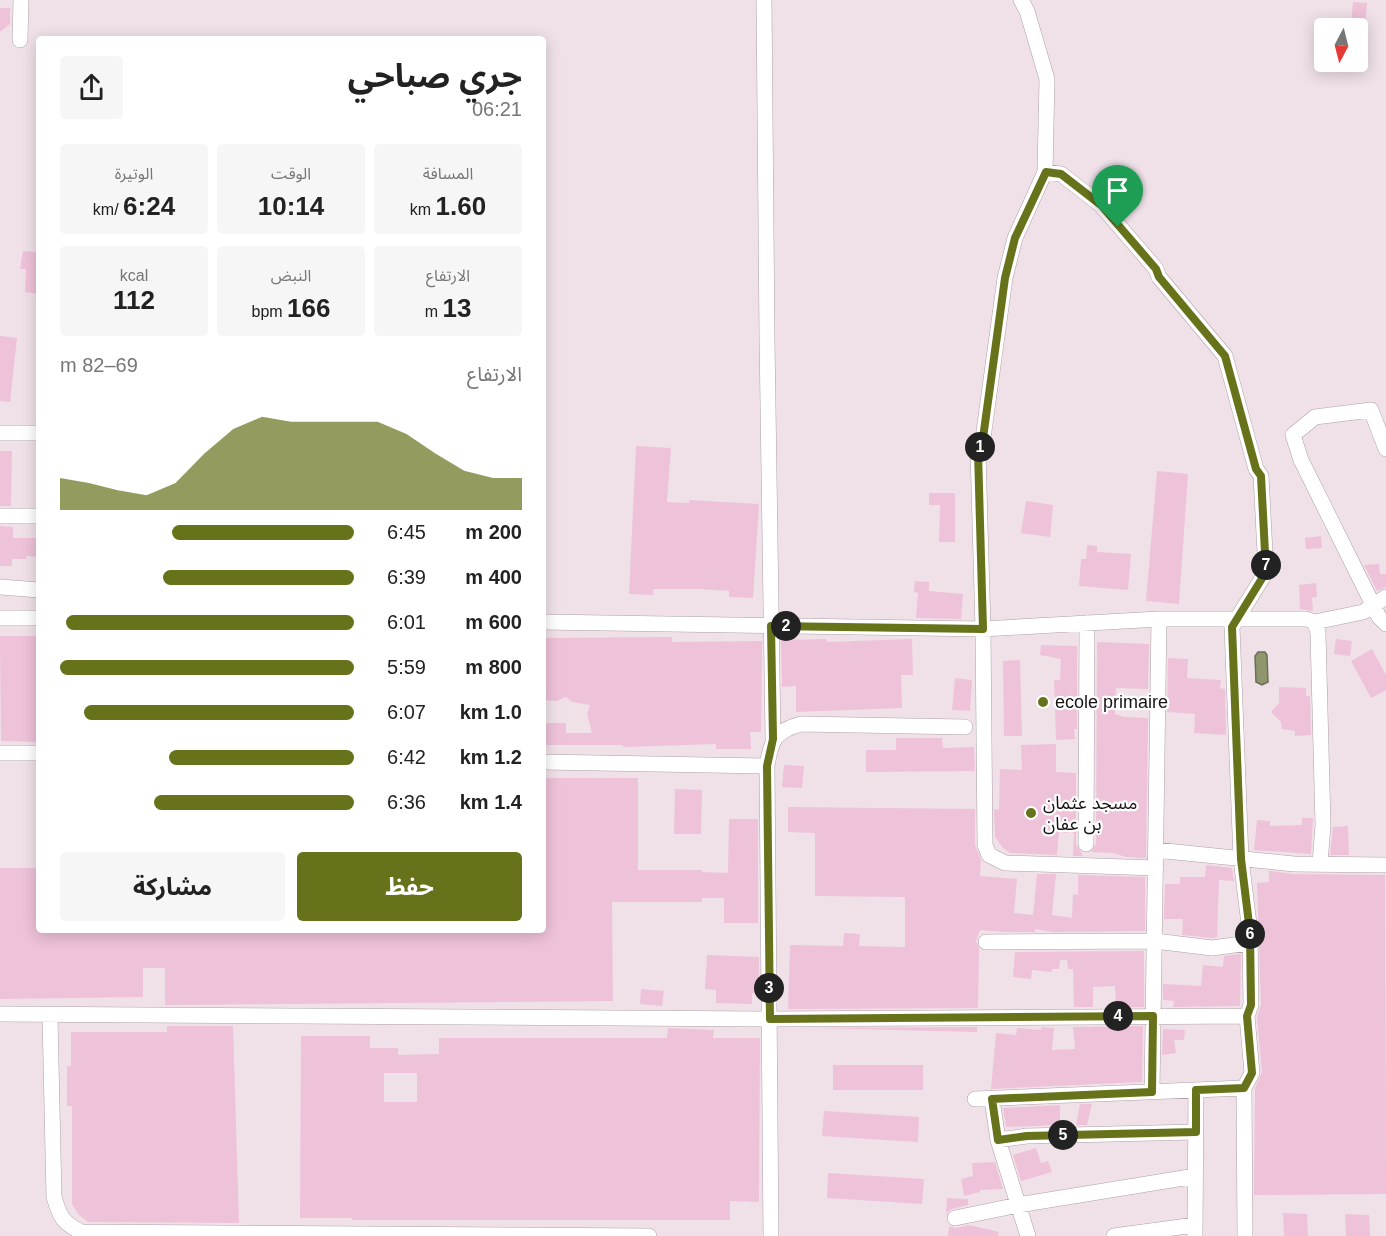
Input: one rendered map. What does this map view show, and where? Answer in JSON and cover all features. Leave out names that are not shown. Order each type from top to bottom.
[{"type":"street","points":[[20,40],[21,0]]},
{"type":"street","points":[[764,0],[773,739],[767,766],[771,1236]]},
{"type":"street","points":[[1021,0],[1027,11],[1047,79],[1046,172],[1015,238],[1005,278],[983,438],[978,452],[983,629],[985,845],[989,855],[1005,863],[1156,868]]},
{"type":"street","points":[[1046,172],[1061,174],[1101,205],[1156,269],[1159,277],[1225,356],[1256,469],[1261,476],[1266,572],[1232,627],[1241,859],[1250,932],[1251,1005],[1247,1016],[1252,1073],[1244,1088],[1245,1236]]},
{"type":"street","points":[[1386,449],[1371,410],[1316,417],[1293,435],[1301,460],[1380,602],[1379,616],[1386,624]]},
{"type":"street","points":[[0,433],[36,433]]},
{"type":"street","points":[[0,516],[36,516]]},
{"type":"street","points":[[0,587],[36,590]]},
{"type":"street","points":[[546,622],[983,629],[1159,619],[1238,618],[1315,622],[1363,612],[1380,602]]},
{"type":"street","points":[[0,618],[36,618]]},
{"type":"street","points":[[1152,1092],[1159,619]]},
{"type":"street","points":[[1315,622],[1318,633],[1323,825],[1320,864]]},
{"type":"street","points":[[1086,844],[1087,623]]},
{"type":"street","points":[[773,739],[787,727],[801,724],[965,727]]},
{"type":"street","points":[[0,753],[36,753]]},
{"type":"street","points":[[546,762],[767,766]]},
{"type":"street","points":[[1156,850],[1241,859],[1386,865]]},
{"type":"street","points":[[986,942],[1155,941],[1212,948],[1249,943]]},
{"type":"street","points":[[0,1014],[770,1019],[1247,1016]]},
{"type":"street","points":[[50,1016],[54,1197],[60,1215],[67,1224],[81,1232],[649,1236]]},
{"type":"street","points":[[975,1099],[1244,1088]]},
{"type":"street","points":[[1114,1236],[1195,1230],[1196,1090]]},
{"type":"street","points":[[992,1099],[998,1140],[1028,1236]]},
{"type":"street","points":[[998,1140],[1027,1136],[1196,1132]]},
{"type":"street","points":[[955,1218],[1018,1205],[1196,1176]]},
{"type":"shaded area","points":[[1258,652],[1265,652],[1267,655],[1268,682],[1262,685],[1256,682],[1255,656]]},
{"type":"building","points":[[1353,2],[1367,3],[1366,18],[1352,18]]},
{"type":"building","points":[[0,8],[10,8],[10,24],[0,32]]},
{"type":"building","points":[[23,251],[36,252],[36,294],[25,292],[26,269],[20,269]]},
{"type":"building","points":[[0,336],[17,338],[10,402],[0,401]]},
{"type":"building","points":[[636,446],[671,448],[667,502],[689,503],[689,500],[759,504],[753,598],[729,597],[729,591],[699,589],[653,589],[653,595],[629,594]]},
{"type":"building","points":[[0,451],[12,451],[11,506],[0,506]]},
{"type":"building","points":[[1157,471],[1188,474],[1179,604],[1146,601]]},
{"type":"building","points":[[929,493],[955,493],[955,542],[939,542],[940,505],[929,505]]},
{"type":"building","points":[[1026,501],[1053,505],[1050,537],[1021,533]]},
{"type":"building","points":[[0,526],[13,527],[13,538],[36,538],[36,557],[12,559],[12,566],[0,566]]},
{"type":"building","points":[[1321,536],[1322,548],[1306,549],[1305,538]]},
{"type":"building","points":[[1087,545],[1097,546],[1097,552],[1131,554],[1128,590],[1079,586],[1081,559],[1086,559]]},
{"type":"building","points":[[1379,564],[1380,574],[1386,574],[1386,587],[1377,591],[1364,565]]},
{"type":"building","points":[[915,581],[929,582],[929,591],[963,594],[961,619],[916,618],[918,593],[914,592]]},
{"type":"building","points":[[1316,583],[1317,597],[1312,598],[1313,611],[1300,609],[1299,585]]},
{"type":"building","points":[[0,636],[36,636],[36,742],[1,741]]},
{"type":"building","points":[[672,637],[672,642],[762,641],[761,732],[750,732],[751,749],[716,749],[716,744],[623,747],[623,745],[546,745],[546,723],[566,723],[566,733],[592,733],[587,714],[590,705],[572,702],[566,697],[557,701],[546,700],[546,638]]},
{"type":"building","points":[[826,639],[827,642],[912,639],[913,675],[901,675],[902,708],[796,712],[796,686],[782,687],[781,640]]},
{"type":"building","points":[[1336,639],[1352,641],[1350,656],[1334,654]]},
{"type":"building","points":[[1097,642],[1149,644],[1148,689],[1116,688],[1115,714],[1124,717],[1148,718],[1146,858],[1091,852],[1096,844]]},
{"type":"building","points":[[1041,645],[1077,646],[1075,739],[1056,740],[1054,680],[1060,680],[1061,659],[1040,655]]},
{"type":"building","points":[[1372,649],[1386,675],[1386,690],[1371,698],[1351,661]]},
{"type":"building","points":[[1168,658],[1188,659],[1187,678],[1221,680],[1220,688],[1225,689],[1226,735],[1194,733],[1195,714],[1167,712]]},
{"type":"building","points":[[1020,660],[1022,736],[1004,736],[1003,661]]},
{"type":"building","points":[[955,678],[972,680],[970,711],[952,710]]},
{"type":"building","points":[[1279,687],[1306,688],[1306,696],[1310,696],[1311,735],[1295,736],[1295,731],[1282,729],[1281,722],[1271,712],[1279,703]]},
{"type":"building","points":[[896,738],[942,738],[943,748],[974,747],[975,771],[866,772],[866,750],[896,750]]},
{"type":"building","points":[[1056,744],[1056,772],[1076,773],[1076,844],[1083,856],[1073,856],[1074,833],[1059,833],[1057,855],[1010,853],[995,837],[994,809],[999,810],[1000,769],[1022,770],[1021,745]]},
{"type":"building","points":[[784,765],[804,766],[802,788],[782,787]]},
{"type":"building","points":[[546,778],[638,778],[638,870],[702,870],[702,872],[728,873],[729,819],[758,819],[758,923],[724,923],[724,898],[702,898],[702,902],[612,902],[613,1001],[165,1005],[165,968],[143,968],[143,997],[0,999],[0,868],[36,868],[36,933],[546,933]]},
{"type":"building","points":[[675,789],[702,790],[701,834],[674,834]]},
{"type":"building","points":[[788,807],[975,809],[975,845],[981,860],[980,876],[1017,879],[1014,913],[1033,915],[1037,874],[1056,874],[1052,915],[1072,918],[1073,894],[1078,895],[1078,875],[1145,877],[1145,931],[1053,932],[1035,929],[1035,932],[1003,932],[980,930],[976,941],[979,948],[978,1008],[788,1009],[790,945],[843,946],[844,933],[860,934],[859,946],[905,947],[905,897],[815,896],[815,833],[788,832]]},
{"type":"building","points":[[1302,818],[1313,818],[1311,854],[1254,850],[1257,820],[1270,821],[1270,826],[1302,825]]},
{"type":"building","points":[[1348,826],[1349,855],[1330,855],[1333,827]]},
{"type":"building","points":[[1206,865],[1232,868],[1234,881],[1219,880],[1217,937],[1182,935],[1183,919],[1164,919],[1165,884],[1180,884],[1180,877],[1205,877]]},
{"type":"building","points":[[1269,871],[1294,874],[1385,875],[1386,1194],[1254,1195],[1255,1088],[1262,1072],[1257,1017],[1261,1005],[1257,883],[1269,882]]},
{"type":"building","points":[[1144,951],[1144,1007],[1116,1007],[1115,986],[1093,987],[1093,1007],[1074,1007],[1073,969],[1068,969],[1067,960],[1060,960],[1059,969],[1052,969],[1052,972],[1032,970],[1031,979],[1013,977],[1015,952]]},
{"type":"building","points":[[1241,954],[1240,1006],[1173,1007],[1174,1001],[1163,1000],[1163,984],[1201,986],[1203,965],[1223,967],[1224,956]]},
{"type":"building","points":[[707,955],[759,957],[759,993],[752,993],[752,1004],[716,1003],[716,990],[705,989]]},
{"type":"building","points":[[641,989],[664,991],[662,1006],[640,1004]]},
{"type":"building","points":[[167,1026],[233,1026],[239,1223],[88,1222],[78,1214],[72,1204],[72,1106],[67,1106],[67,1066],[71,1066],[71,1032],[167,1032]]},
{"type":"building","points":[[1143,1026],[1142,1082],[991,1089],[996,1033],[1016,1035],[1017,1028],[1041,1030],[1041,1027],[1054,1028],[1052,1050],[1075,1049],[1073,1027]]},
{"type":"building","points":[[977,1027],[977,1032],[815,1028]]},
{"type":"building","points":[[668,1028],[714,1030],[713,1038],[760,1038],[759,1202],[730,1201],[730,1220],[300,1218],[301,1036],[370,1036],[370,1048],[398,1048],[398,1055],[439,1054],[439,1038],[667,1038]],"holes":[[[384,1073],[417,1073],[417,1102],[384,1102]]]},
{"type":"building","points":[[1163,1029],[1185,1030],[1184,1040],[1174,1040],[1176,1053],[1162,1055]]},
{"type":"building","points":[[833,1065],[923,1065],[923,1090],[833,1090]]},
{"type":"building","points":[[1080,1104],[1092,1104],[1087,1125],[1076,1125]]},
{"type":"building","points":[[1060,1105],[1060,1125],[1006,1127],[1003,1108]]},
{"type":"building","points":[[824,1111],[919,1117],[918,1142],[822,1136]]},
{"type":"building","points":[[1036,1148],[1041,1163],[1048,1161],[1052,1172],[1021,1181],[1013,1155]]},
{"type":"building","points":[[995,1162],[1003,1189],[980,1190],[980,1192],[964,1196],[961,1179],[973,1176],[972,1163]]},
{"type":"building","points":[[828,1173],[924,1179],[922,1204],[827,1198]]},
{"type":"building","points":[[947,1198],[968,1199],[968,1205],[946,1213]]},
{"type":"building","points":[[1283,1213],[1307,1214],[1308,1236],[1284,1236]]},
{"type":"building","points":[[1345,1214],[1369,1215],[1370,1236],[1346,1236]]},
{"type":"building","points":[[969,1225],[999,1232],[998,1236],[948,1236],[949,1226],[956,1228]]},
{"type":"place","name":"ecole primaire","points":[[1043,702]]},
{"type":"place","name":"مسجد عثمان بن عفان","points":[[1031,813]]},
{"type":"route","points":[[1046,172],[1061,174],[1101,205],[1118,227],[1156,269],[1159,277],[1225,356],[1256,469],[1261,476],[1266,572],[1232,627],[1241,859],[1250,932],[1251,1005],[1247,1016],[1252,1073],[1244,1088],[1196,1090],[1196,1132],[1027,1136],[998,1140],[992,1099],[1152,1092],[1153,1016],[770,1019],[767,766],[773,739],[771,626],[983,629],[978,452],[983,438],[1005,278],[1015,238],[1046,172]]}]
